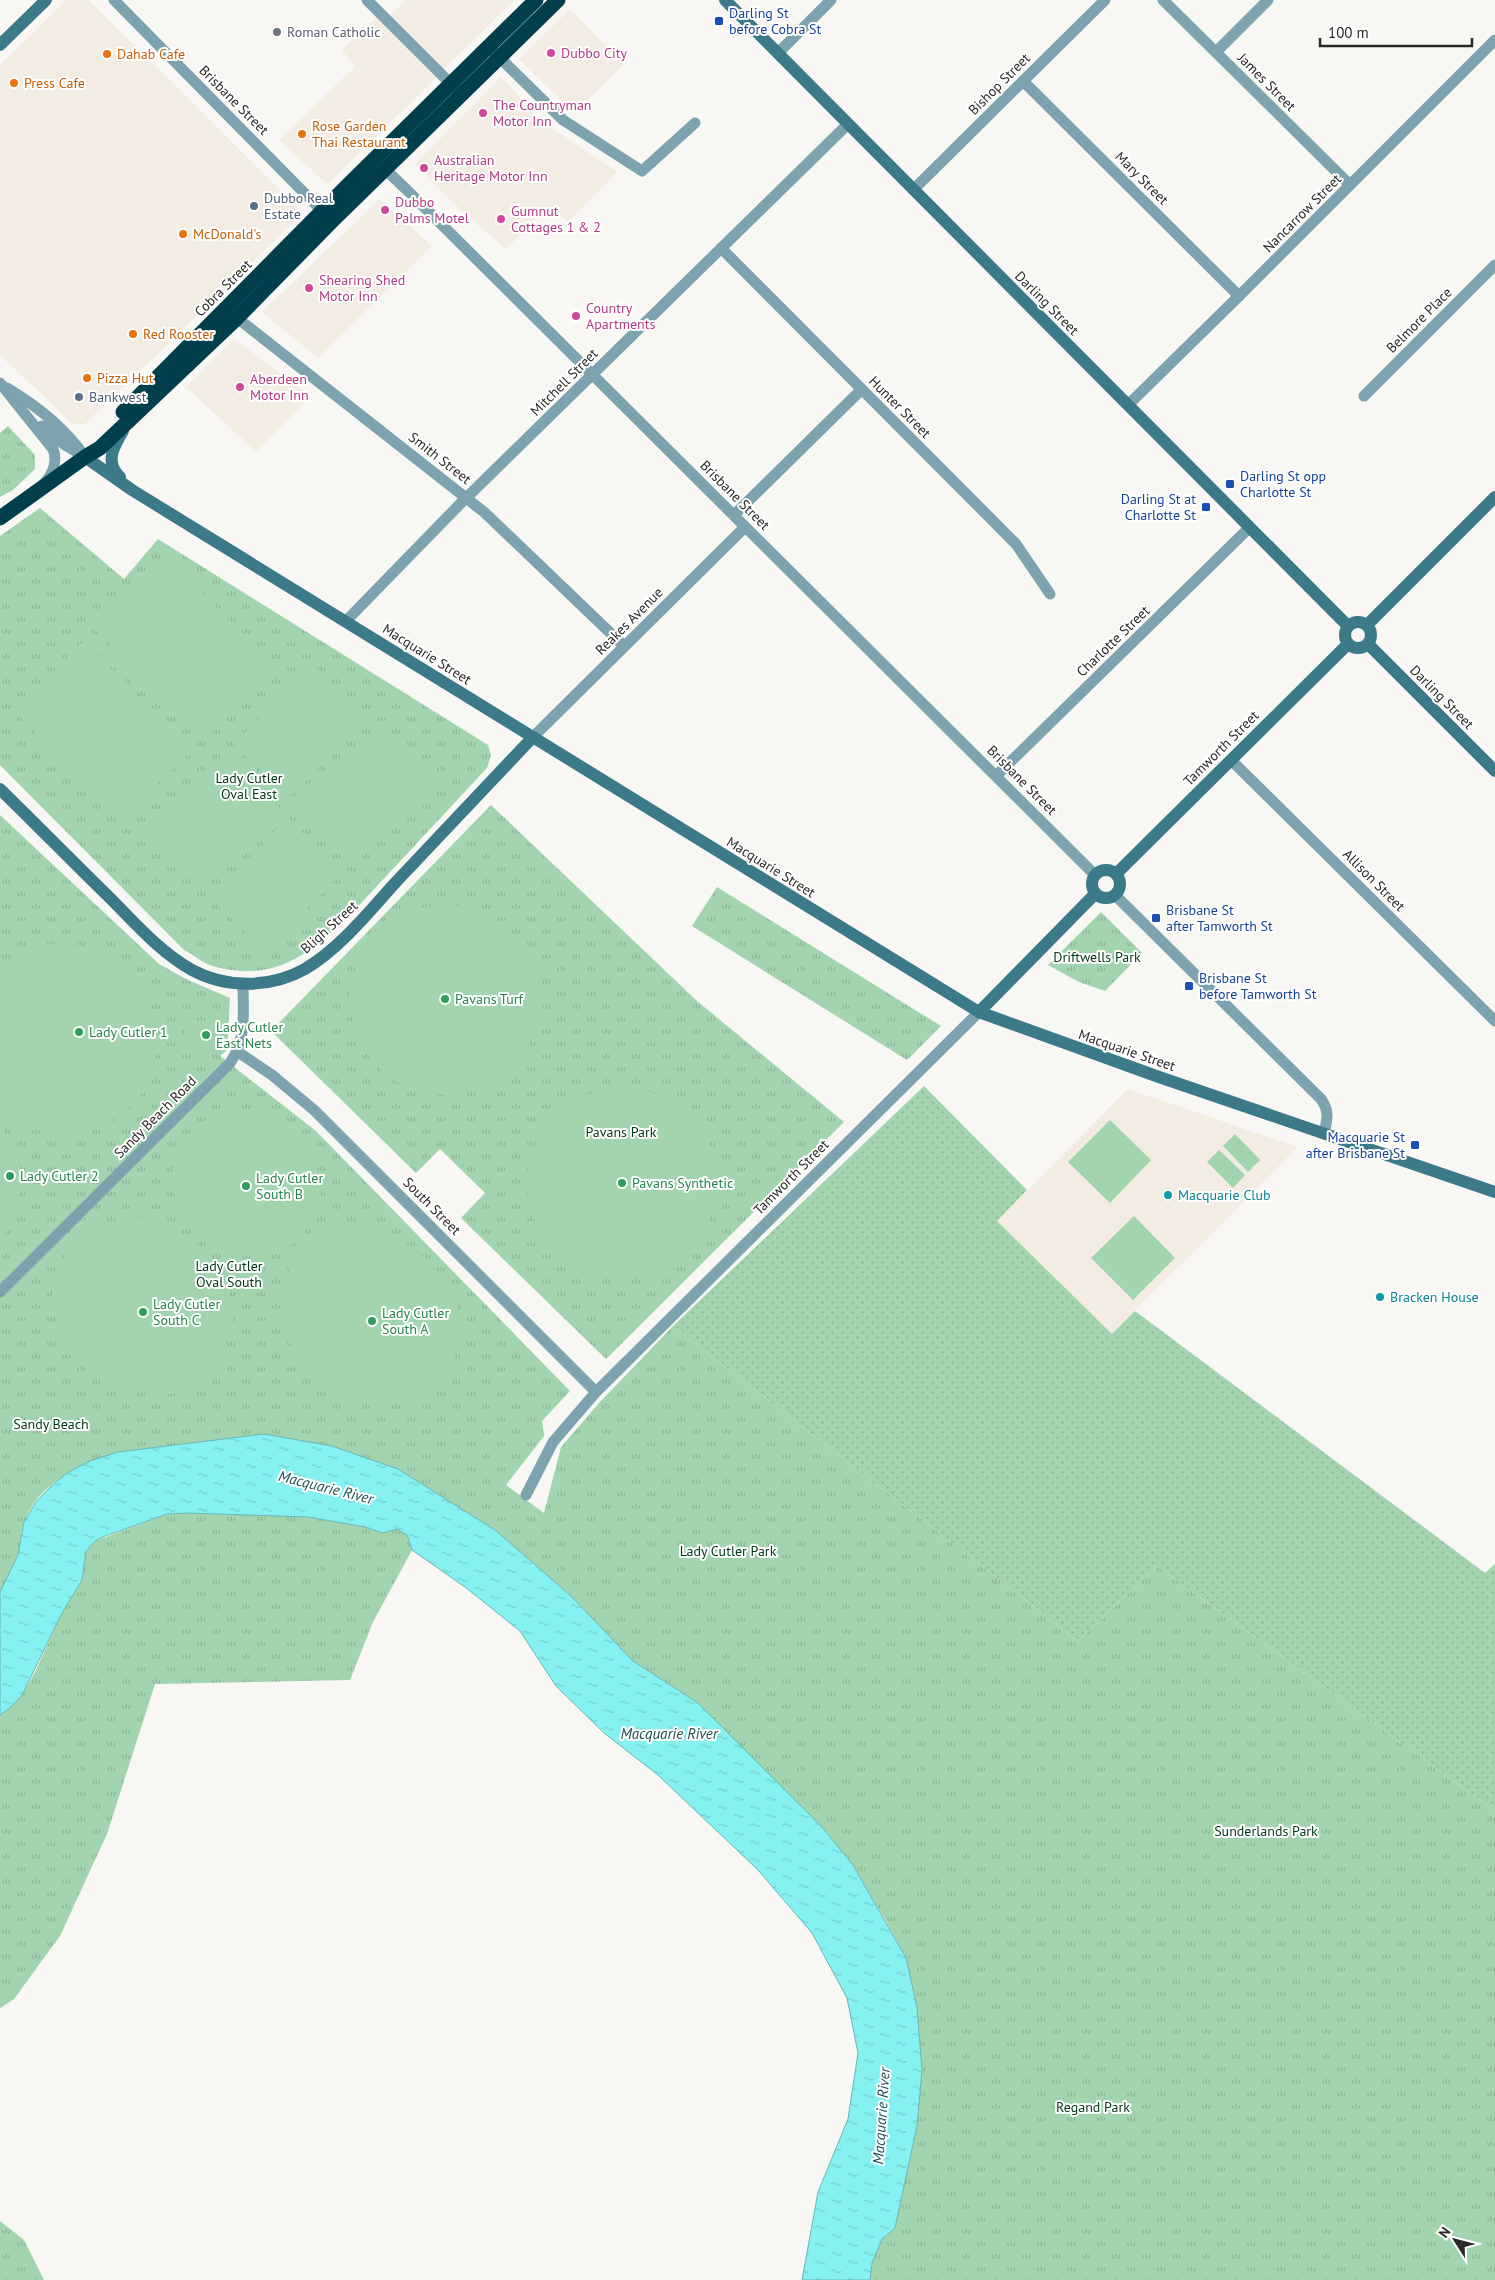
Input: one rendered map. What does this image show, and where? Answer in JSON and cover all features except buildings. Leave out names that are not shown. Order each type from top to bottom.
[{"type":"highway","name":"Cobra Street","points":[[494,52],[536,0]]},
{"type":"highway","name":"Cobra Street","points":[[85,456],[100,448],[130,420],[231,313],[327,216],[385,169],[457,89],[494,52],[558,0]]},
{"type":"highway","name":"Cobra Street","points":[[327,216],[346,187],[457,89]]},
{"type":"highway","name":"Cobra Street","points":[[85,456],[92,442],[231,313]]},
{"type":"highway","points":[[0,518],[35,495],[85,456]]},
{"type":"street","points":[[0,45],[46,0]]},
{"type":"street","name":"Brisbane Street","points":[[114,0],[327,216]]},
{"type":"street","points":[[367,0],[457,89]]},
{"type":"street","name":"Darling Street","points":[[725,0],[1348,626]]},
{"type":"street","points":[[778,53],[831,0]]},
{"type":"street","name":"Bishop Street","points":[[914,189],[1105,0]]},
{"type":"street","name":"James Street","points":[[1163,0],[1350,185]]},
{"type":"street","points":[[1216,52],[1268,0]]},
{"type":"street","name":"Nancarrow Street","points":[[1128,405],[1495,40]]},
{"type":"street","points":[[494,52],[563,120],[642,171],[695,123]]},
{"type":"street","name":"Mary Street","points":[[1023,81],[1239,296]]},
{"type":"street","name":"Mitchell Street","points":[[346,621],[466,498],[848,124]]},
{"type":"street","points":[[346,187],[372,168],[377,166],[385,169]]},
{"type":"street","name":"Brisbane Street","points":[[385,169],[997,775],[1095,875]]},
{"type":"street","name":"Hunter Street","points":[[721,248],[1016,544],[1050,594]]},
{"type":"street","name":"Belmore Place","points":[[1364,396],[1495,265]]},
{"type":"street","name":"Smith Street","points":[[231,313],[484,512],[624,646]]},
{"type":"street","name":"Macquarie Street","points":[[1,384],[38,409],[72,437],[85,456]]},
{"type":"street","name":"Macquarie Street","points":[[1,384],[48,442],[55,455],[53,470],[35,495]]},
{"type":"street","points":[[734,515],[861,390]]},
{"type":"street","name":"Macquarie Street","points":[[16,404],[65,445],[85,456],[132,490],[979,1012],[1324,1134],[1495,1192]]},
{"type":"street","points":[[130,420],[112,449],[111,463],[116,474],[132,490]]},
{"type":"street","points":[[1367,625],[1495,497]]},
{"type":"street","name":"Reakes Avenue","points":[[533,737],[745,527]]},
{"type":"street","name":"Charlotte Street","points":[[997,775],[1249,528]]},
{"type":"street","points":[[1360,622],[1367,625],[1371,632],[1368,644],[1360,648],[1348,644],[1345,637],[1348,626],[1360,622]]},
{"type":"street","name":"Tamworth Street","points":[[1116,874],[1348,644]]},
{"type":"street","name":"Darling Street","points":[[1368,644],[1495,772]]},
{"type":"street","name":"Bligh Street","points":[[0,789],[161,948],[194,971],[212,978],[243,984],[265,983],[284,978],[305,969],[326,954],[533,737]]},
{"type":"street","name":"Allison Street","points":[[1231,760],[1495,1021]]},
{"type":"street","points":[[1103,870],[1116,874],[1120,882],[1115,895],[1103,898],[1095,894],[1092,882],[1095,875],[1103,870]]},
{"type":"street","name":"Tamworth Street","points":[[526,1495],[553,1442],[596,1392],[979,1012],[1095,894]]},
{"type":"street","points":[[1115,895],[1321,1099],[1327,1108],[1328,1116],[1324,1134]]},
{"type":"street","name":"Sandy Beach Road","points":[[0,1292],[220,1074],[238,1052],[243,1022],[243,984]]},
{"type":"street","name":"South Street","points":[[238,1052],[272,1075],[314,1110],[596,1392]]},
{"type":"shaded area","points":[[66,0],[89,0],[296,206],[298,218],[84,425],[72,423],[0,355],[0,65]]},
{"type":"shaded area","points":[[406,0],[514,0],[443,70],[390,15]]},
{"type":"shaded area","points":[[570,9],[624,64],[574,113],[519,59]]},
{"type":"shaded area","points":[[378,16],[436,78],[327,184],[279,140],[355,67],[342,50]]},
{"type":"shaded area","points":[[501,77],[544,123],[618,172],[568,222],[547,207],[506,249],[452,202],[415,164]]},
{"type":"shaded area","points":[[380,199],[432,246],[318,358],[262,312]]},
{"type":"shaded area","points":[[234,339],[311,396],[256,452],[186,387]]},
{"type":"shaded area","name":"Macquarie Club","points":[[1128,1089],[1298,1147],[1112,1334],[997,1221]]},
{"type":"green space","points":[[8,426],[35,455],[35,469],[13,490],[0,497],[0,433]]},
{"type":"green space","name":"Lady Cutler Oval East","points":[[40,508],[124,579],[158,539],[488,745],[491,755],[487,768],[349,916],[325,938],[300,956],[272,968],[257,971],[240,971],[223,969],[207,964],[184,950],[0,765],[0,536]]},
{"type":"green space","points":[[165,556],[276,667],[205,739],[93,628]]},
{"type":"green space","points":[[84,641],[192,750],[122,819],[14,711]]},
{"type":"green space","points":[[312,664],[368,719],[289,798],[234,744]]},
{"type":"green space","points":[[377,728],[432,782],[354,862],[299,808]]},
{"type":"green space","points":[[224,754],[279,808],[200,888],[145,834]]},
{"type":"green space","name":"Pavans Park","points":[[491,805],[697,1001],[844,1122],[606,1359],[461,1218],[485,1193],[440,1149],[416,1173],[271,1031]]},
{"type":"green space","points":[[0,815],[159,964],[188,980],[230,998],[227,1050],[220,1056],[316,1131],[570,1391],[542,1421],[544,1436],[506,1485],[544,1513],[561,1447],[600,1402],[673,1326],[1078,1641],[1157,1566],[1495,1811],[1495,2280],[870,2280],[872,2263],[882,2239],[895,2228],[917,2126],[922,2070],[917,2007],[906,1958],[886,1921],[853,1865],[821,1826],[698,1703],[633,1661],[571,1596],[495,1530],[428,1488],[118,1452],[76,1469],[50,1486],[39,1497],[30,1510],[24,1524],[15,1564],[0,1592]]},
{"type":"green space","points":[[288,818],[343,872],[265,952],[210,897]]},
{"type":"green space","points":[[717,887],[941,1026],[907,1060],[692,926]]},
{"type":"green space","name":"Pavans Turf","points":[[436,905],[454,905],[473,909],[490,916],[512,933],[524,947],[533,964],[540,991],[540,1009],[533,1036],[524,1053],[512,1067],[490,1084],[473,1091],[454,1095],[436,1095],[417,1091],[400,1084],[378,1067],[366,1053],[354,1028],[350,1009],[350,991],[354,972],[361,955],[378,933],[392,921],[417,909]]},
{"type":"green space","name":"Driftwells Park","points":[[1101,912],[1142,953],[1105,991],[1079,982],[1048,965]]},
{"type":"green space","name":"Lady Cutler 1","points":[[57,943],[99,951],[130,971],[149,1000],[157,1032],[154,1066],[139,1096],[112,1120],[74,1133],[64,1134],[44,1132],[26,1126],[0,1110],[0,967],[27,950]]},
{"type":"green space","name":"Lady Cutler East Nets","points":[[185,1020],[228,1022],[227,1050],[184,1049]]},
{"type":"green space","points":[[924,1086],[1027,1190],[997,1221],[1112,1334],[1135,1311],[1485,1573],[1495,1564],[1495,1811],[1157,1566],[1078,1641],[673,1326]]},
{"type":"green space","name":"Pavans Synthetic","points":[[622,1088],[641,1090],[658,1095],[675,1104],[689,1116],[701,1130],[710,1147],[715,1164],[717,1183],[715,1202],[710,1219],[701,1236],[689,1250],[675,1262],[658,1271],[641,1276],[622,1278],[603,1276],[586,1271],[569,1262],[555,1250],[543,1236],[534,1219],[529,1202],[527,1183],[529,1164],[534,1147],[543,1130],[555,1116],[569,1104],[586,1095],[603,1090]]},
{"type":"green space","name":"Lady Cutler South B","points":[[231,1108],[257,1113],[281,1124],[291,1132],[309,1154],[315,1167],[321,1194],[319,1207],[310,1225],[298,1239],[278,1253],[263,1257],[247,1256],[231,1252],[215,1244],[188,1221],[179,1207],[174,1193],[173,1164],[184,1139],[205,1120]]},
{"type":"green space","points":[[1110,1120],[1151,1160],[1110,1203],[1068,1162]]},
{"type":"green space","name":"Lady Cutler 2","points":[[0,1124],[15,1152],[19,1167],[20,1183],[14,1213],[0,1242]]},
{"type":"green space","points":[[1235,1134],[1260,1160],[1248,1172],[1223,1146]]},
{"type":"green space","points":[[1219,1150],[1245,1175],[1233,1188],[1207,1162]]},
{"type":"green space","points":[[1134,1216],[1175,1258],[1133,1300],[1091,1258]]},
{"type":"green space","name":"Lady Cutler South C","points":[[139,1217],[159,1222],[178,1231],[195,1243],[210,1257],[221,1273],[229,1291],[232,1311],[230,1333],[221,1358],[205,1378],[177,1393],[146,1394],[115,1383],[88,1364],[66,1339],[54,1309],[54,1279],[70,1249],[77,1241],[101,1226],[119,1220]]},
{"type":"green space","name":"Lady Cutler South A","points":[[366,1226],[388,1234],[409,1246],[429,1262],[444,1280],[455,1300],[460,1322],[458,1345],[441,1378],[429,1391],[415,1400],[394,1404],[372,1403],[350,1397],[330,1386],[313,1372],[298,1355],[287,1336],[281,1315],[280,1303],[285,1280],[296,1259],[304,1249],[313,1241],[332,1230]]},
{"type":"green space","points":[[215,1512],[308,1517],[365,1527],[383,1533],[397,1529],[407,1535],[412,1550],[373,1622],[350,1680],[155,1684],[107,1834],[60,1936],[14,1999],[0,2008],[0,1715],[22,1695],[35,1672],[62,1613],[82,1580],[86,1551],[95,1541],[167,1514]]},
{"type":"green space","points":[[0,2221],[24,2240],[44,2280],[0,2280]]},
{"type":"water","name":"Macquarie River","points":[[264,1434],[332,1446],[398,1469],[495,1530],[571,1596],[633,1661],[698,1703],[821,1826],[853,1865],[906,1958],[917,2007],[922,2070],[917,2126],[895,2228],[882,2239],[872,2263],[870,2280],[802,2280],[818,2192],[848,2119],[858,2053],[847,1998],[812,1933],[758,1870],[658,1775],[604,1733],[556,1686],[520,1631],[465,1587],[412,1550],[407,1535],[397,1529],[383,1533],[365,1527],[308,1517],[188,1513],[167,1514],[105,1536],[95,1541],[86,1551],[82,1580],[62,1613],[22,1695],[0,1715],[0,1592],[18,1555],[24,1522],[36,1502],[50,1487],[67,1473],[90,1461],[118,1452]]},
{"type":"place","name":"Darling St before Cobra St","points":[[719,21]]},
{"type":"place","name":"Roman Catholic","points":[[277,32]]},
{"type":"place","name":"Dubbo City","points":[[551,53]]},
{"type":"place","name":"Dahab Cafe","points":[[107,54]]},
{"type":"place","name":"Press Cafe","points":[[14,83]]},
{"type":"place","name":"The Countryman Motor Inn","points":[[483,113]]},
{"type":"place","name":"Rose Garden Thai Restaurant","points":[[302,134]]},
{"type":"place","name":"Australian Heritage Motor Inn","points":[[424,168]]},
{"type":"place","name":"Dubbo Real Estate","points":[[254,206]]},
{"type":"place","name":"Dubbo Palms Motel","points":[[385,210]]},
{"type":"place","name":"Gumnut Cottages 1 & 2","points":[[501,219]]},
{"type":"place","name":"McDonald's","points":[[183,234]]},
{"type":"place","name":"Shearing Shed Motor Inn","points":[[309,288]]},
{"type":"place","name":"Country Apartments","points":[[576,316]]},
{"type":"place","name":"Red Rooster","points":[[133,334]]},
{"type":"place","name":"Pizza Hut","points":[[87,378]]},
{"type":"place","name":"Aberdeen Motor Inn","points":[[240,387]]},
{"type":"place","name":"Bankwest","points":[[79,397]]},
{"type":"place","name":"Darling St opp Charlotte St","points":[[1230,484]]},
{"type":"place","name":"Darling St at Charlotte St","points":[[1206,507]]},
{"type":"place","name":"Brisbane St after Tamworth St","points":[[1156,918]]},
{"type":"place","name":"Brisbane St before Tamworth St","points":[[1189,986]]},
{"type":"place","name":"Pavans Turf","points":[[445,999]]},
{"type":"place","name":"Lady Cutler 1","points":[[79,1032]]},
{"type":"place","name":"Lady Cutler East Nets","points":[[206,1035]]},
{"type":"place","name":"Macquarie St after Brisbane St","points":[[1415,1145]]},
{"type":"place","name":"Lady Cutler 2","points":[[10,1176]]},
{"type":"place","name":"Pavans Synthetic","points":[[622,1183]]},
{"type":"place","name":"Lady Cutler South B","points":[[246,1186]]},
{"type":"place","name":"Macquarie Club","points":[[1168,1195]]},
{"type":"place","name":"Bracken House","points":[[1380,1297]]},
{"type":"place","name":"Lady Cutler South C","points":[[143,1312]]},
{"type":"place","name":"Lady Cutler South A","points":[[372,1321]]},
{"type":"park label","name":"Lady Cutler Oval South","points":[[229,1274]]},
{"type":"park label","name":"Sandy Beach","points":[[51,1424]]},
{"type":"park label","name":"Lady Cutler Park","points":[[728,1551]]},
{"type":"park label","name":"Sunderlands Park","points":[[1266,1831]]},
{"type":"park label","name":"Regand Park","points":[[1093,2107]]}]
